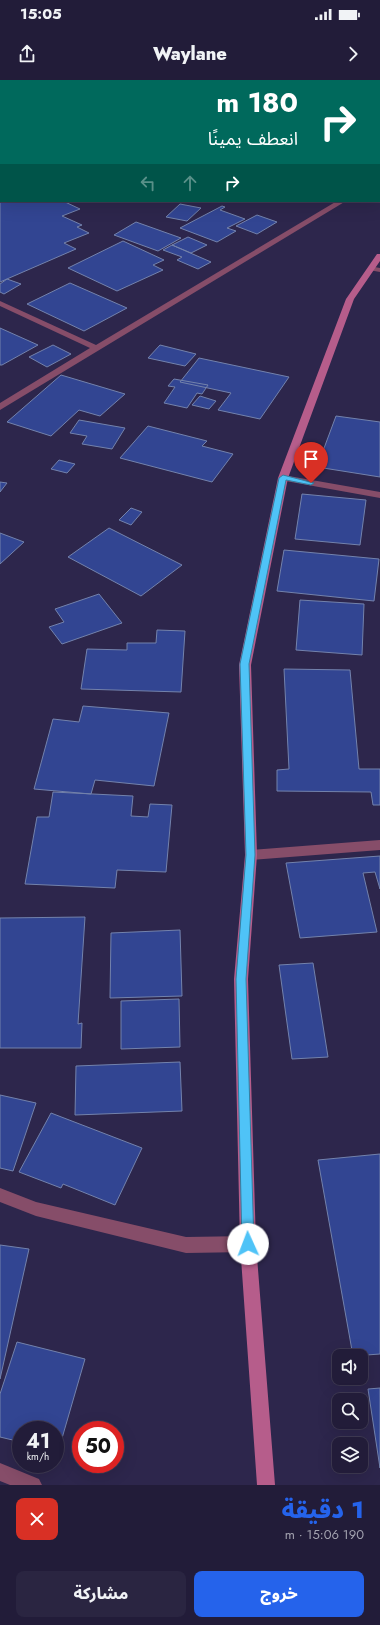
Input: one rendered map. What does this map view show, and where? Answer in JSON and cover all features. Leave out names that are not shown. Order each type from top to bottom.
[{"type":"main road","points":[[266,1485],[248,1244],[241,979],[250,855],[245,664],[283,478],[350,300],[376,269],[380,256]]},
{"type":"street","points":[[0,407],[340,202]]},
{"type":"street","points":[[0,303],[96,348]]},
{"type":"street","points":[[283,478],[380,495]]},
{"type":"street","points":[[250,855],[380,845]]},
{"type":"street","points":[[0,1195],[36,1209],[186,1246],[248,1244]]},
{"type":"street","points":[[0,1472],[33,1485]]},
{"type":"building","points":[[0,202],[65,202],[80,209],[62,216],[82,225],[77,227],[89,233],[64,243],[76,249],[0,282]]},
{"type":"building","points":[[180,204],[201,208],[187,221],[166,217]]},
{"type":"building","points":[[222,206],[225,207],[220,210],[245,219],[227,228],[236,231],[217,242],[180,228]]},
{"type":"building","points":[[257,215],[277,222],[257,234],[236,226]]},
{"type":"building","points":[[136,222],[181,238],[158,251],[114,235]]},
{"type":"building","points":[[188,237],[207,245],[191,253],[172,245]]},
{"type":"building","points":[[123,241],[164,260],[153,265],[163,270],[117,291],[68,268]]},
{"type":"building","points":[[172,245],[211,262],[198,269],[177,260],[182,257],[163,250]]},
{"type":"building","points":[[7,279],[21,284],[4,294],[0,292],[0,284]]},
{"type":"building","points":[[70,283],[127,308],[84,331],[27,304]]},
{"type":"building","points":[[0,328],[38,345],[0,365]]},
{"type":"building","points":[[53,345],[71,354],[47,367],[29,357]]},
{"type":"building","points":[[160,345],[196,354],[185,366],[148,358]]},
{"type":"building","points":[[199,358],[289,377],[260,419],[218,410],[231,393],[180,382]]},
{"type":"building","points":[[61,375],[125,394],[100,416],[79,410],[51,436],[7,422]]},
{"type":"building","points":[[174,379],[208,385],[202,394],[197,393],[187,408],[164,403],[175,387],[168,386]]},
{"type":"building","points":[[200,396],[216,401],[209,409],[192,405]]},
{"type":"building","points":[[336,416],[380,422],[380,477],[317,467]]},
{"type":"building","points":[[79,420],[125,428],[112,449],[82,444],[87,436],[70,433]]},
{"type":"building","points":[[148,426],[207,441],[202,446],[233,454],[212,482],[120,458]]},
{"type":"building","points":[[59,460],[75,464],[67,473],[51,469]]},
{"type":"building","points":[[0,482],[7,483],[0,492]]},
{"type":"building","points":[[302,494],[366,500],[360,545],[295,539]]},
{"type":"building","points":[[131,508],[142,512],[131,525],[119,520]]},
{"type":"building","points":[[109,528],[182,565],[141,596],[68,557]]},
{"type":"building","points":[[0,533],[24,542],[0,564]]},
{"type":"building","points":[[284,550],[379,559],[374,601],[277,591]]},
{"type":"building","points":[[99,594],[122,623],[62,644],[49,627],[64,622],[55,609]]},
{"type":"building","points":[[300,600],[364,604],[362,655],[296,650]]},
{"type":"building","points":[[157,630],[185,631],[181,692],[81,689],[87,649],[127,650],[127,643],[156,643]]},
{"type":"building","points":[[284,669],[350,670],[359,769],[380,769],[380,805],[373,805],[371,792],[277,791],[277,770],[289,769]]},
{"type":"building","points":[[83,706],[169,713],[154,786],[95,780],[91,794],[34,789],[53,719],[79,722]]},
{"type":"building","points":[[53,792],[133,796],[131,816],[148,817],[150,804],[172,805],[166,872],[117,870],[115,888],[25,884],[37,817],[49,817]]},
{"type":"building","points":[[380,856],[380,889],[375,872],[363,873],[377,932],[300,938],[286,863]]},
{"type":"building","points":[[85,917],[78,1024],[82,1023],[81,1048],[0,1048],[0,918]]},
{"type":"building","points":[[180,930],[182,996],[110,998],[111,933]]},
{"type":"building","points":[[313,963],[328,1057],[292,1059],[279,965]]},
{"type":"building","points":[[179,999],[180,1047],[121,1049],[121,1001]]},
{"type":"building","points":[[180,1062],[182,1111],[75,1115],[76,1066]]},
{"type":"building","points":[[0,1095],[36,1103],[13,1171],[0,1168]]},
{"type":"building","points":[[51,1113],[142,1148],[115,1205],[63,1184],[61,1188],[19,1172]]},
{"type":"building","points":[[380,1154],[380,1354],[368,1355],[368,1349],[352,1349],[318,1160]]},
{"type":"building","points":[[0,1245],[29,1249],[0,1379]]},
{"type":"building","points":[[17,1342],[85,1359],[64,1431],[64,1421],[12,1421],[12,1440],[0,1437],[0,1394]]},
{"type":"building","points":[[380,1388],[380,1468],[368,1389]]},
{"type":"route","points":[[248,1244],[241,979],[250,855],[245,664],[283,478],[311,483]]}]
